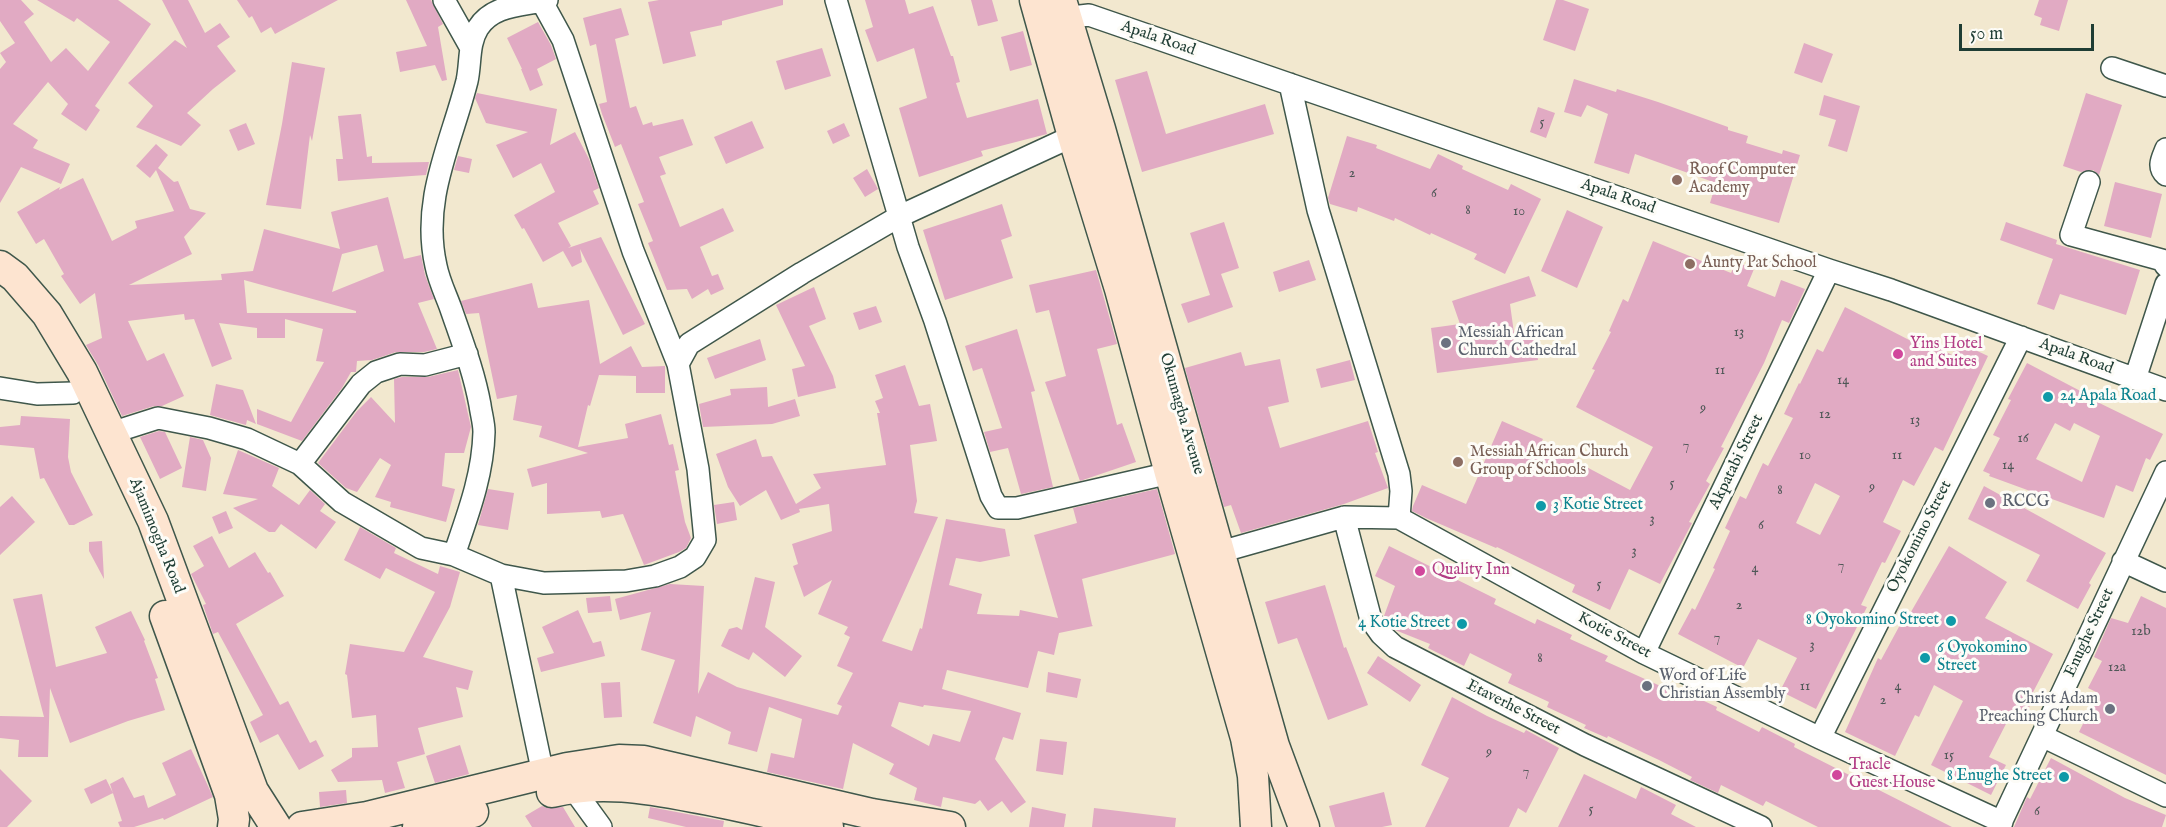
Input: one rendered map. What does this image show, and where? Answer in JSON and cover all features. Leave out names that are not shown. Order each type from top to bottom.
[{"type":"main road","name":"Okumagba Avenue","points":[[1066,9],[1073,136],[1120,289],[1246,738],[1253,776],[1256,827]]},
{"type":"main road","name":"Okumagba Avenue","points":[[1066,9],[1274,746],[1304,827]]},
{"type":"main road","name":"Ajamimogha Road","points":[[0,266],[15,277],[47,314],[82,372],[153,521],[253,791],[276,827]]},
{"type":"main road","name":"Ajamimogha Road","points":[[0,286],[27,314],[51,346],[141,549],[224,776],[230,795],[233,827]]},
{"type":"main road","points":[[302,827],[367,817],[543,774],[619,760],[644,761],[872,814],[950,827]]},
{"type":"main road","points":[[418,827],[572,787],[591,785],[636,786],[754,808],[828,827]]},
{"type":"street","points":[[444,0],[471,48]]},
{"type":"street","points":[[111,433],[158,418],[210,428],[247,439],[300,464],[342,502],[421,549],[454,555],[501,575],[544,583],[626,581],[655,576],[680,567],[695,557],[705,540],[698,469],[678,363],[633,251],[563,40],[543,0],[508,5],[478,27],[471,48],[469,71],[458,114],[443,157],[432,209],[430,231],[436,268],[467,354],[484,430],[478,483],[454,555]]},
{"type":"street","points":[[836,0],[908,247],[935,321],[991,496],[998,508],[1017,508],[1170,473]]},
{"type":"street","name":"Apala Road","points":[[1066,9],[1891,290],[2166,390]]},
{"type":"street","points":[[2112,68],[2166,86]]},
{"type":"street","points":[[1290,84],[1318,210],[1399,474],[1401,491],[1399,518]]},
{"type":"street","points":[[678,363],[689,344],[802,273],[900,216],[1073,136]]},
{"type":"street","points":[[2166,149],[2160,164],[2160,169],[2166,175]]},
{"type":"street","points":[[2089,182],[2071,235],[2162,260],[2166,266]]},
{"type":"street","name":"Akpatabi Street","points":[[1644,653],[1829,270]]},
{"type":"street","points":[[2135,378],[2166,284]]},
{"type":"street","name":"Oyokomino Street","points":[[1820,738],[2021,337]]},
{"type":"street","points":[[300,464],[361,384],[376,372],[400,364],[425,365],[467,354]]},
{"type":"street","points":[[0,388],[37,394],[73,393]]},
{"type":"street","name":"Enughe Street","points":[[2000,825],[2166,472]]},
{"type":"street","name":"Kotie Street","points":[[1220,552],[1344,518],[1399,518],[1644,653],[2000,825]]},
{"type":"street","name":"Etaverhe Street","points":[[1344,518],[1371,620],[1381,634],[1395,647],[1585,745],[1761,827]]},
{"type":"street","points":[[2123,561],[2166,581]]},
{"type":"street","points":[[501,575],[543,774]]},
{"type":"street","points":[[2042,736],[2166,796]]},
{"type":"street","points":[[572,787],[601,827]]},
{"type":"building","points":[[0,0],[21,0],[34,14],[24,22],[51,62],[66,48],[88,71],[110,42],[77,18],[74,22],[37,0],[118,0],[151,24],[95,106],[100,110],[86,131],[61,114],[68,104],[48,82],[13,124],[38,140],[33,148],[70,164],[61,184],[21,167],[0,203],[0,69],[6,62],[0,53],[15,43],[0,21]]},
{"type":"building","points":[[162,0],[188,0],[205,33],[220,23],[230,37],[217,46],[236,71],[187,113],[201,125],[181,146],[136,127],[153,106],[128,83],[175,40],[187,48]]},
{"type":"building","points":[[237,0],[338,0],[275,34],[271,27],[261,33],[252,16],[249,18]]},
{"type":"building","points":[[406,0],[431,0],[443,24],[438,27],[447,80],[442,81],[435,65],[400,72],[396,52],[427,46]]},
{"type":"building","points":[[659,0],[783,0],[783,5],[722,21],[722,25],[690,32],[696,56],[663,64],[648,2]]},
{"type":"building","points":[[865,0],[905,0],[909,14],[933,6],[951,56],[953,56],[960,82],[956,83],[967,118],[1038,99],[1047,134],[981,151],[983,156],[919,177],[899,108],[927,98],[914,48],[877,62],[865,30],[873,27]]},
{"type":"building","points":[[971,0],[992,0],[998,21],[978,26]]},
{"type":"building","points":[[1556,0],[1563,0],[1589,9],[1575,51],[1543,40]]},
{"type":"building","points":[[2039,0],[2068,0],[2059,31],[2040,25],[2042,18],[2034,15]]},
{"type":"building","points":[[621,8],[629,35],[615,39],[630,108],[636,106],[643,125],[652,122],[653,126],[683,119],[693,145],[659,157],[666,174],[660,176],[680,227],[723,208],[734,231],[700,247],[712,276],[718,274],[724,289],[711,295],[708,289],[692,299],[687,289],[667,290],[648,243],[653,241],[638,204],[644,202],[621,144],[615,147],[602,114],[599,104],[607,102],[596,44],[590,46],[583,18]]},
{"type":"building","points":[[538,22],[556,59],[537,69],[543,85],[530,91],[507,38]]},
{"type":"building","points":[[1023,31],[1032,65],[1010,71],[1001,37]]},
{"type":"building","points":[[1804,43],[1833,54],[1822,83],[1794,73]]},
{"type":"building","points":[[822,48],[831,76],[785,90],[776,61]]},
{"type":"building","points":[[292,62],[325,68],[312,141],[310,135],[301,209],[266,205]]},
{"type":"building","points":[[1147,71],[1166,134],[1265,104],[1274,134],[1142,172],[1115,80]]},
{"type":"building","points":[[1574,79],[1616,92],[1617,89],[1728,127],[1728,130],[1748,136],[1746,143],[1782,154],[1783,150],[1800,155],[1779,223],[1710,203],[1716,183],[1635,154],[1629,174],[1594,163],[1608,114],[1587,105],[1581,117],[1564,112]]},
{"type":"building","points":[[477,93],[557,109],[550,145],[575,132],[589,159],[599,188],[593,191],[599,204],[558,223],[571,246],[568,248],[601,237],[645,324],[623,335],[580,249],[582,262],[572,267],[563,251],[543,262],[514,215],[555,192],[541,163],[513,178],[496,145],[528,132],[486,123],[475,98]]},
{"type":"building","points":[[2086,93],[2122,105],[2099,175],[2093,170],[2081,172],[2063,166]]},
{"type":"building","points":[[1824,95],[1860,106],[1847,152],[1828,146],[1836,120],[1819,115]]},
{"type":"building","points":[[1538,107],[1555,113],[1546,138],[1530,132]]},
{"type":"building","points":[[361,114],[367,157],[372,156],[372,163],[429,162],[426,175],[338,181],[336,159],[343,159],[338,116]]},
{"type":"building","points":[[752,121],[764,148],[726,164],[714,137]]},
{"type":"building","points":[[246,123],[255,144],[238,151],[229,130]]},
{"type":"building","points":[[844,123],[850,136],[833,144],[827,131]]},
{"type":"building","points":[[1347,136],[1377,145],[1376,148],[1430,169],[1438,154],[1463,166],[1462,169],[1508,190],[1511,184],[1541,199],[1505,274],[1474,259],[1477,254],[1395,218],[1394,221],[1358,207],[1357,212],[1330,204],[1328,198]]},
{"type":"building","points":[[156,144],[168,155],[158,168],[174,182],[178,181],[190,209],[206,213],[184,237],[192,254],[129,285],[222,280],[221,274],[253,271],[264,229],[340,249],[331,212],[388,197],[404,259],[421,255],[425,275],[434,299],[418,303],[437,349],[424,352],[396,352],[372,360],[357,361],[356,372],[351,372],[342,388],[302,441],[257,424],[257,409],[291,422],[324,362],[316,361],[323,329],[285,319],[285,338],[257,338],[257,328],[219,323],[232,359],[212,367],[194,319],[185,320],[184,314],[128,321],[147,361],[164,353],[184,396],[162,406],[154,406],[122,416],[86,345],[102,338],[95,293],[80,304],[61,276],[64,274],[44,239],[36,244],[17,212],[60,187],[59,190],[83,178],[112,241],[137,228],[135,221],[174,211],[156,170],[150,178],[136,166]],"holes":[[[377,245],[384,271],[332,292],[342,254]],[[244,280],[356,311],[356,313],[247,313]]]},
{"type":"building","points":[[458,156],[472,159],[469,173],[454,170]]},
{"type":"building","points":[[867,169],[878,189],[865,197],[853,178]]},
{"type":"building","points":[[2115,182],[2162,194],[2151,238],[2104,226]]},
{"type":"building","points":[[1002,204],[1012,236],[1001,240],[1013,278],[945,300],[923,230]]},
{"type":"building","points":[[1567,210],[1603,227],[1577,288],[1541,271]]},
{"type":"building","points":[[1224,222],[1239,268],[1221,274],[1233,307],[1188,323],[1181,304],[1210,295],[1190,233]]},
{"type":"building","points":[[2006,222],[2057,240],[2056,244],[2140,270],[2126,315],[2060,294],[2054,310],[2037,304],[2053,259],[2000,240]]},
{"type":"building","points":[[1653,241],[1731,273],[1736,262],[1754,269],[1747,286],[1775,297],[1781,280],[1805,289],[1789,323],[1782,320],[1764,363],[1721,447],[1724,448],[1706,481],[1710,484],[1689,522],[1692,523],[1660,584],[1629,569],[1610,610],[1572,592],[1575,585],[1497,547],[1412,511],[1422,485],[1466,504],[1502,421],[1543,439],[1541,443],[1630,490],[1653,447],[1576,407],[1595,370],[1592,369],[1611,332],[1609,331],[1623,299],[1628,302]]},
{"type":"building","points":[[1309,260],[1316,280],[1279,292],[1273,272]]},
{"type":"building","points":[[1096,270],[1117,344],[1097,349],[1117,425],[1122,423],[1136,462],[1080,481],[1045,382],[1066,376],[1049,310],[1036,313],[1029,285]]},
{"type":"building","points":[[1529,276],[1536,296],[1510,304],[1514,333],[1534,330],[1538,360],[1437,373],[1431,328],[1460,324],[1452,301]]},
{"type":"building","points":[[532,283],[538,308],[589,300],[600,364],[631,346],[642,367],[665,366],[665,393],[636,393],[636,376],[599,375],[590,406],[588,405],[578,447],[628,438],[625,424],[661,414],[669,445],[673,444],[679,470],[675,471],[685,522],[691,538],[686,548],[679,552],[644,565],[623,514],[602,518],[600,511],[547,514],[547,483],[532,487],[527,469],[588,453],[539,437],[542,426],[513,420],[517,395],[497,399],[479,313],[466,314],[461,301]]},
{"type":"building","points":[[814,287],[826,319],[809,326],[833,376],[836,388],[798,397],[792,369],[805,366],[776,305]]},
{"type":"building","points":[[876,306],[882,322],[859,330],[853,313]]},
{"type":"building","points":[[1845,307],[1915,343],[1918,337],[1952,355],[1958,342],[1988,356],[1943,451],[1935,447],[1914,486],[1903,480],[1883,522],[1901,531],[1885,563],[1882,562],[1861,605],[1867,607],[1816,709],[1780,691],[1797,658],[1758,639],[1743,668],[1678,634],[1692,608],[1695,610],[1715,569],[1713,568],[1730,531],[1725,528],[1740,496],[1746,499],[1763,463],[1768,466],[1793,418],[1784,414],[1817,349],[1823,352]],"holes":[[[1815,483],[1840,496],[1820,535],[1796,523]]]},
{"type":"building","points":[[1017,329],[1035,391],[1031,392],[1053,487],[1021,494],[1008,448],[990,452],[984,432],[1002,428],[982,368],[973,371],[965,346]]},
{"type":"building","points":[[760,339],[766,360],[715,379],[707,358]]},
{"type":"building","points":[[1241,352],[1245,366],[1280,359],[1289,402],[1268,407],[1280,448],[1368,421],[1378,452],[1375,453],[1388,488],[1344,504],[1241,533],[1231,505],[1224,507],[1185,368]]},
{"type":"building","points":[[1350,360],[1355,380],[1321,388],[1316,369]]},
{"type":"building","points":[[2027,363],[2088,395],[2087,397],[2163,434],[2150,460],[2146,458],[2133,492],[2116,485],[2104,518],[1989,476],[1990,474],[1983,471],[2000,438],[1993,435],[2011,400],[2008,399]],"holes":[[[2055,423],[2070,431],[2074,423],[2100,436],[2082,482],[2036,459]]]},
{"type":"building","points":[[905,365],[919,406],[930,404],[937,441],[910,445],[917,501],[914,513],[938,517],[882,641],[912,651],[920,628],[922,629],[946,519],[1005,529],[1010,556],[980,562],[956,558],[949,585],[982,594],[977,614],[1019,616],[1020,610],[1058,618],[1034,535],[1077,523],[1073,508],[1157,489],[1175,554],[1082,579],[1093,626],[1059,633],[1054,655],[1038,651],[1028,688],[947,670],[942,689],[1021,713],[1013,740],[1003,737],[995,759],[1026,802],[1011,813],[1002,801],[988,811],[980,800],[975,804],[943,797],[941,807],[914,800],[917,788],[889,774],[894,764],[853,743],[843,789],[767,772],[771,753],[794,758],[802,719],[769,707],[757,752],[728,744],[731,732],[696,716],[691,737],[653,723],[675,660],[641,650],[651,612],[620,620],[615,599],[670,584],[704,586],[698,694],[708,672],[737,687],[838,715],[842,706],[837,704],[853,673],[837,666],[850,637],[844,634],[848,627],[818,614],[832,580],[804,597],[793,566],[798,564],[792,544],[832,531],[829,504],[799,509],[800,512],[781,520],[766,490],[740,506],[728,487],[716,454],[756,439],[762,457],[772,456],[796,504],[821,488],[813,474],[886,465],[877,413],[880,413],[875,401],[883,398],[875,375]],"holes":[[[899,702],[923,707],[924,705],[971,711],[960,742],[933,734],[929,746],[891,726]]]},
{"type":"building","points":[[458,370],[471,427],[464,453],[445,453],[442,486],[455,489],[446,522],[390,507],[391,502],[375,497],[391,465],[380,458],[357,492],[346,488],[318,463],[357,411],[371,397],[395,423],[394,379],[428,377]]},
{"type":"building","points":[[216,384],[243,390],[256,424],[247,420],[246,425],[210,415]]},
{"type":"building","points":[[767,387],[768,407],[795,399],[800,416],[772,424],[703,427],[699,404],[731,395],[730,389]]},
{"type":"building","points":[[21,416],[70,419],[68,457],[71,472],[93,515],[74,525],[69,525],[44,478],[40,479],[34,448],[0,445],[0,427],[20,425]]},
{"type":"building","points":[[159,431],[165,432],[182,468],[160,479],[140,437]]},
{"type":"building","points":[[190,437],[203,440],[211,458],[206,491],[182,487]]},
{"type":"building","points":[[238,450],[279,468],[272,486],[299,505],[310,490],[325,504],[320,511],[336,522],[316,549],[281,524],[275,532],[269,532],[233,508],[258,499],[223,494]]},
{"type":"building","points":[[1984,486],[2106,553],[2078,609],[2026,581],[2040,555],[1968,519]]},
{"type":"building","points":[[488,489],[514,493],[508,530],[478,525]]},
{"type":"building","points":[[12,496],[35,522],[0,555],[0,507]]},
{"type":"building","points":[[734,502],[737,520],[717,524],[714,505]]},
{"type":"building","points":[[226,511],[233,528],[219,534],[212,517]]},
{"type":"building","points":[[360,527],[396,548],[394,553],[438,574],[440,566],[460,572],[450,607],[423,657],[473,671],[468,690],[456,687],[463,717],[418,728],[425,754],[397,762],[405,788],[385,793],[382,780],[338,782],[331,770],[352,757],[352,748],[378,747],[376,715],[352,718],[347,675],[345,674],[350,644],[404,652],[435,592],[386,568],[380,579],[344,560]]},
{"type":"building","points":[[212,536],[229,568],[255,552],[284,596],[236,624],[280,705],[288,701],[310,743],[316,740],[324,756],[299,770],[278,734],[260,743],[250,722],[263,715],[218,632],[213,634],[203,605],[206,604],[191,574],[204,566],[193,546]]},
{"type":"building","points":[[102,541],[104,579],[89,551],[89,542]]},
{"type":"building","points":[[1389,546],[1496,599],[1494,604],[1535,624],[1537,619],[1572,635],[1570,639],[1608,656],[1605,661],[1687,698],[1689,694],[1717,707],[1716,710],[1759,732],[1762,727],[1795,744],[1794,747],[1952,827],[1818,827],[1766,801],[1763,806],[1721,785],[1718,793],[1690,780],[1692,777],[1659,760],[1608,736],[1607,738],[1584,728],[1586,725],[1547,707],[1549,702],[1508,683],[1512,674],[1470,653],[1464,666],[1428,648],[1430,644],[1395,630],[1384,616],[1395,586],[1375,576]]},
{"type":"building","points":[[1949,546],[2007,582],[1985,618],[2053,654],[2031,696],[2034,697],[2021,724],[2009,718],[1989,757],[2006,765],[1991,795],[1931,765],[1963,701],[1934,685],[1919,717],[1915,715],[1895,756],[1845,732],[1878,658],[1881,660],[1901,623],[1904,624]]},
{"type":"building","points":[[755,577],[775,582],[765,627],[802,656],[785,677],[753,652],[749,660],[721,646],[729,629],[737,627],[742,630]]},
{"type":"building","points":[[1325,585],[1344,648],[1346,647],[1368,705],[1328,720],[1297,638],[1278,644],[1265,602]]},
{"type":"building","points":[[42,594],[56,667],[107,653],[95,627],[131,611],[145,640],[158,678],[155,679],[165,710],[70,743],[50,688],[48,757],[18,757],[19,740],[0,738],[0,716],[44,717],[13,599]]},
{"type":"building","points":[[610,596],[612,611],[588,613],[586,598]]},
{"type":"building","points":[[2141,596],[2166,608],[2166,775],[2079,732],[2098,693],[2088,688],[2102,661],[2094,657],[2111,618],[2128,623]]},
{"type":"building","points":[[578,610],[593,643],[601,641],[605,656],[541,672],[537,658],[554,653],[542,627]]},
{"type":"building","points":[[1378,656],[1421,685],[1410,702],[1367,673]]},
{"type":"building","points":[[1048,672],[1081,679],[1077,698],[1046,692]]},
{"type":"building","points":[[620,682],[622,717],[604,718],[601,683]]},
{"type":"building","points":[[1452,697],[1487,716],[1524,733],[1526,730],[1559,748],[1526,813],[1518,808],[1509,827],[1425,827],[1449,778],[1421,765]]},
{"type":"building","points":[[1040,739],[1067,742],[1063,775],[1036,771]]},
{"type":"building","points":[[460,745],[469,774],[435,783],[426,756]]},
{"type":"building","points":[[191,749],[213,797],[164,820],[163,818],[134,827],[120,827],[118,822],[122,821],[110,784],[123,777],[134,798],[144,795],[148,808],[176,795],[162,763]]},
{"type":"building","points":[[2051,758],[2125,798],[2166,815],[2162,827],[2014,827],[2027,797],[2030,799]]},
{"type":"building","points":[[0,769],[32,801],[7,827],[0,827]]},
{"type":"building","points":[[1584,774],[1636,799],[1641,787],[1676,805],[1671,814],[1696,827],[1558,827]]},
{"type":"building","points":[[106,779],[113,793],[91,804],[84,789]]},
{"type":"building","points":[[346,790],[347,803],[320,807],[319,792]]},
{"type":"building","points":[[1384,792],[1392,825],[1335,827],[1329,806]]},
{"type":"building","points":[[542,806],[563,807],[575,827],[532,827],[525,816]]},
{"type":"building","points":[[650,807],[724,821],[723,827],[686,827],[648,818]]},
{"type":"building","points":[[1032,807],[1066,814],[1064,827],[1029,827]]},
{"type":"building","points":[[1094,808],[1176,818],[1175,827],[1092,827]]},
{"type":"place","name":"Roof Computer Academy","points":[[1677,180]]},
{"type":"place","name":"Aunty Pat School","points":[[1690,264]]},
{"type":"place","name":"Messiah African Church Cathedral","points":[[1446,343]]},
{"type":"place","name":"Yins Hotel and Suites","points":[[1898,354]]},
{"type":"place","name":"24 Apala Road","points":[[2048,397]]},
{"type":"place","name":"Messiah African Church Group of Schools","points":[[1458,462]]},
{"type":"place","name":"RCCG","points":[[1990,503]]},
{"type":"place","name":"3 Kotie Street","points":[[1541,506]]},
{"type":"place","name":"Quality Inn","points":[[1420,571]]},
{"type":"place","name":"8 Oyokomino Street","points":[[1951,621]]},
{"type":"place","name":"4 Kotie Street","points":[[1462,624]]},
{"type":"place","name":"6 Oyokomino Street","points":[[1925,658]]},
{"type":"place","name":"Word of Life Christian Assembly","points":[[1647,686]]},
{"type":"place","name":"Christ Adam Preaching Church","points":[[2110,709]]},
{"type":"place","name":"Tracle Guest House","points":[[1837,775]]},
{"type":"place","name":"8 Enughe Street","points":[[2064,777]]}]
